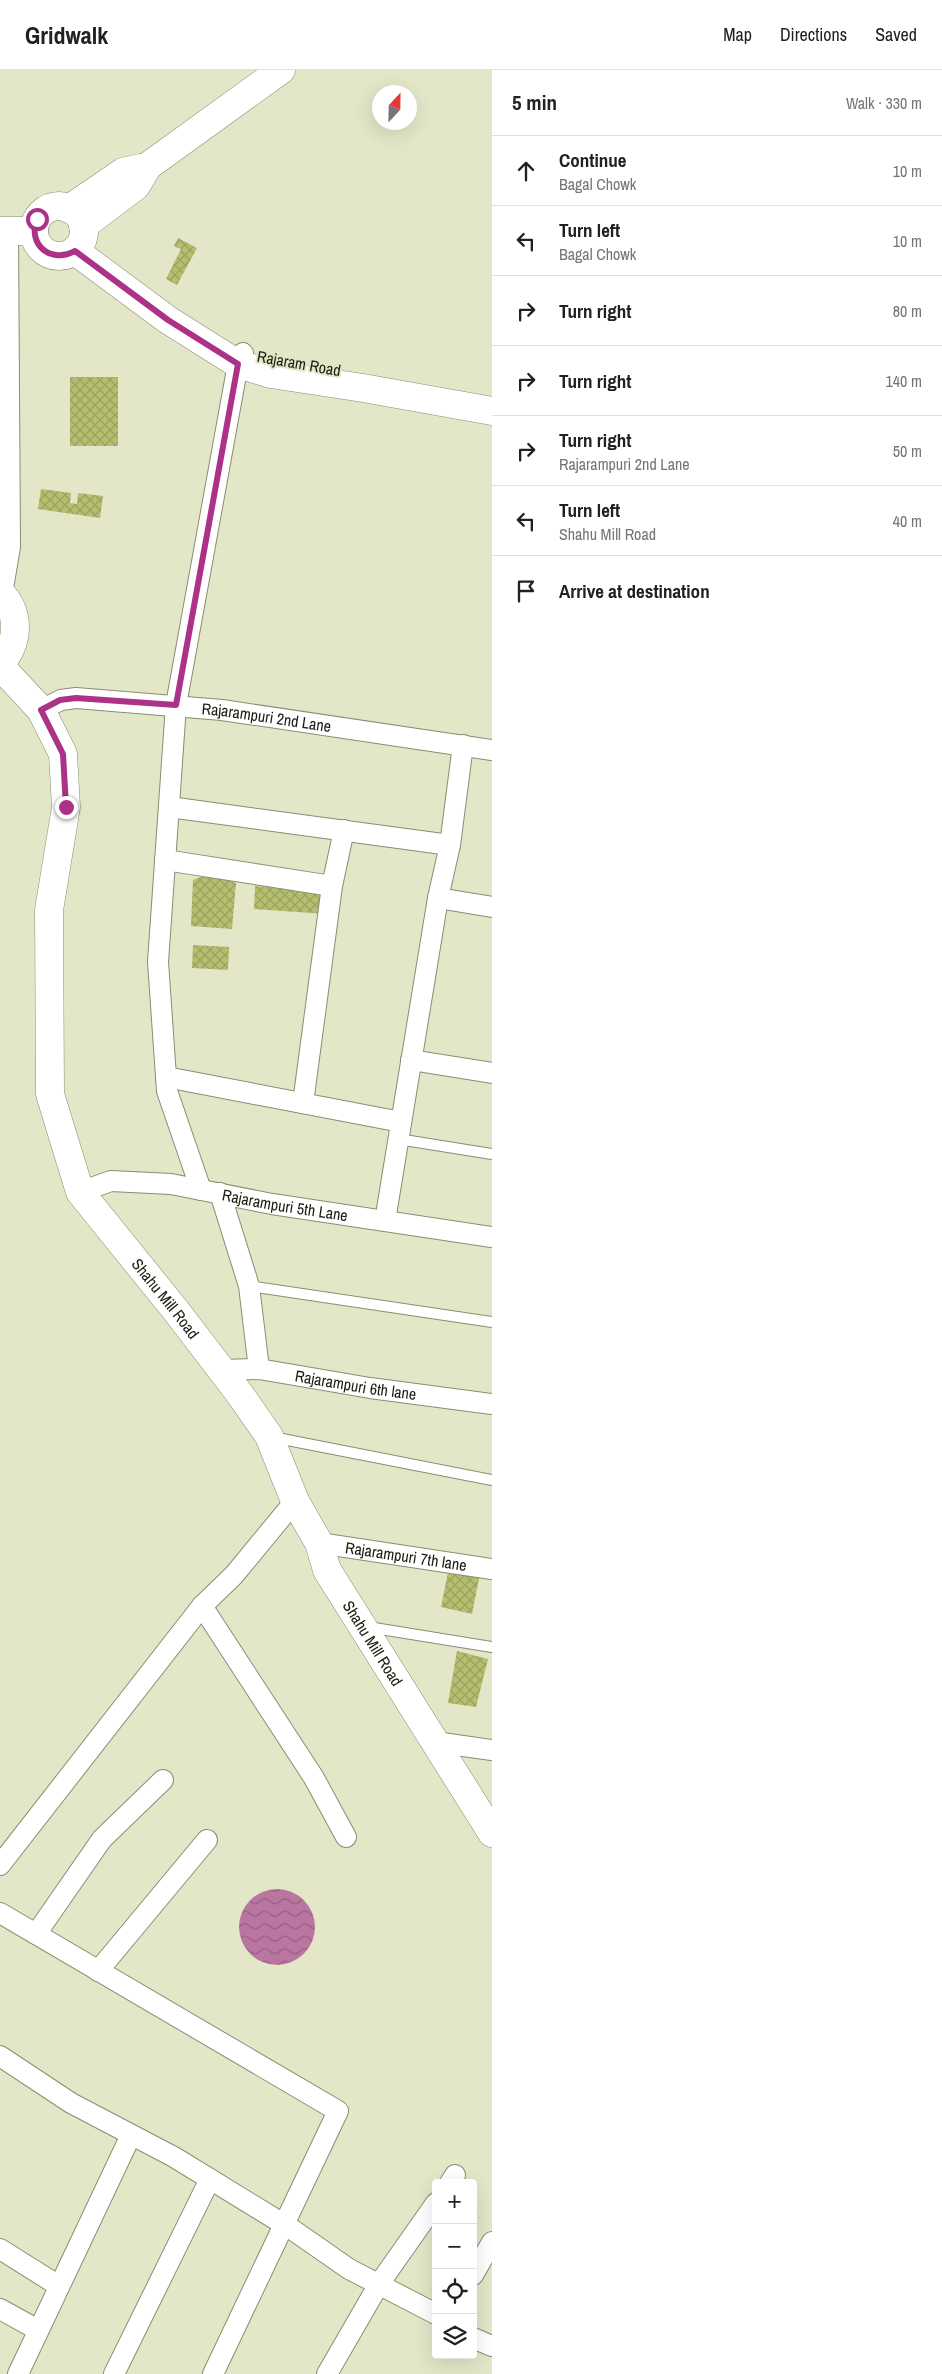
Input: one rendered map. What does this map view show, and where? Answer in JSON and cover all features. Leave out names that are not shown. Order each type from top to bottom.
[{"type":"main road","points":[[14,231],[52,255],[68,254],[78,230],[123,172],[148,166],[281,70]]},
{"type":"main road","points":[[14,231],[37,219],[45,211],[61,207],[78,230]]},
{"type":"main road","name":"Rajaram Road","points":[[78,230],[104,257],[221,340],[241,358],[304,365],[492,395]]},
{"type":"main road","points":[[241,358],[271,374],[492,411]]},
{"type":"main road","points":[[0,664],[11,650],[15,635],[15,619],[1,594]]},
{"type":"main road","name":"Shahu Mill Road","points":[[0,664],[41,710],[63,754],[66,807],[49,910],[50,1094],[80,1192],[221,1370],[269,1436],[295,1501],[319,1543],[327,1570],[435,1742],[484,1809],[492,1833]]},
{"type":"street","points":[[1,594],[10,547],[14,231]]},
{"type":"street","points":[[241,358],[176,705],[158,962],[167,1091],[249,1286],[259,1369]]},
{"type":"street","name":"Rajarampuri 2nd Lane","points":[[41,710],[60,700],[76,698],[176,705],[492,750]]},
{"type":"street","points":[[385,1221],[438,898],[450,845],[463,745]]},
{"type":"street","points":[[169,807],[450,845]]},
{"type":"street","points":[[303,1103],[332,886],[344,830]]},
{"type":"street","points":[[165,860],[332,886]]},
{"type":"street","points":[[438,898],[492,908]]},
{"type":"street","points":[[411,1060],[492,1073]]},
{"type":"street","points":[[166,1077],[303,1103],[400,1131]]},
{"type":"street","name":"Rajarampuri 5th Lane","points":[[80,1192],[111,1181],[171,1184],[385,1221],[492,1236]]},
{"type":"street","name":"Rajarampuri 6th lane","points":[[221,1370],[259,1369],[370,1388],[492,1404]]},
{"type":"street","points":[[0,1865],[202,1606],[234,1575],[295,1501]]},
{"type":"street","name":"Rajarampuri 7th lane","points":[[319,1543],[492,1569]]},
{"type":"street","points":[[202,1606],[314,1778],[346,1837]]},
{"type":"street","points":[[435,1742],[492,1750]]},
{"type":"street","points":[[36,1934],[102,1839],[163,1780]]},
{"type":"street","points":[[98,1970],[207,1840]]},
{"type":"street","points":[[0,1913],[338,2111],[213,2374]]},
{"type":"street","points":[[0,2056],[71,2103],[131,2134],[210,2179],[284,2225],[349,2269],[432,2312]]},
{"type":"street","points":[[18,2374],[131,2134]]},
{"type":"street","points":[[114,2374],[210,2179]]},
{"type":"street","points":[[328,2374],[380,2284],[432,2209]]},
{"type":"street","points":[[476,2269],[492,2242]]},
{"type":"street","points":[[0,2249],[59,2286]]},
{"type":"street","points":[[0,2309],[38,2330]]},
{"type":"street","points":[[477,2340],[492,2346]]},
{"type":"lane","points":[[400,1131],[492,1154]]},
{"type":"lane","points":[[249,1286],[492,1322]]},
{"type":"lane","points":[[269,1436],[492,1480]]},
{"type":"lane","points":[[362,1626],[492,1647]]},
{"type":"water","points":[[277,1889],[291,1892],[304,1900],[312,1913],[315,1927],[312,1941],[304,1954],[291,1962],[277,1965],[263,1962],[250,1954],[242,1941],[239,1927],[242,1913],[250,1900],[263,1892]]},
{"type":"building","points":[[178,238],[197,248],[177,285],[166,279],[181,249],[174,246]]},
{"type":"building","points":[[70,377],[118,377],[118,446],[70,446]]},
{"type":"building","points":[[41,489],[71,493],[70,503],[77,504],[78,493],[103,496],[100,518],[38,509]]},
{"type":"building","points":[[203,876],[227,879],[236,883],[232,929],[191,926],[193,880]]},
{"type":"building","points":[[255,886],[327,891],[326,914],[254,909]]},
{"type":"building","points":[[193,945],[229,947],[228,970],[192,968]]},
{"type":"building","points":[[449,1567],[480,1574],[472,1614],[441,1607]]},
{"type":"building","points":[[457,1651],[488,1659],[476,1707],[448,1703]]},
{"type":"route","points":[[37,219],[34,232],[39,246],[45,252],[60,256],[75,251],[168,320],[238,364],[176,705],[76,698],[60,700],[41,710],[63,754],[66,807]]}]
